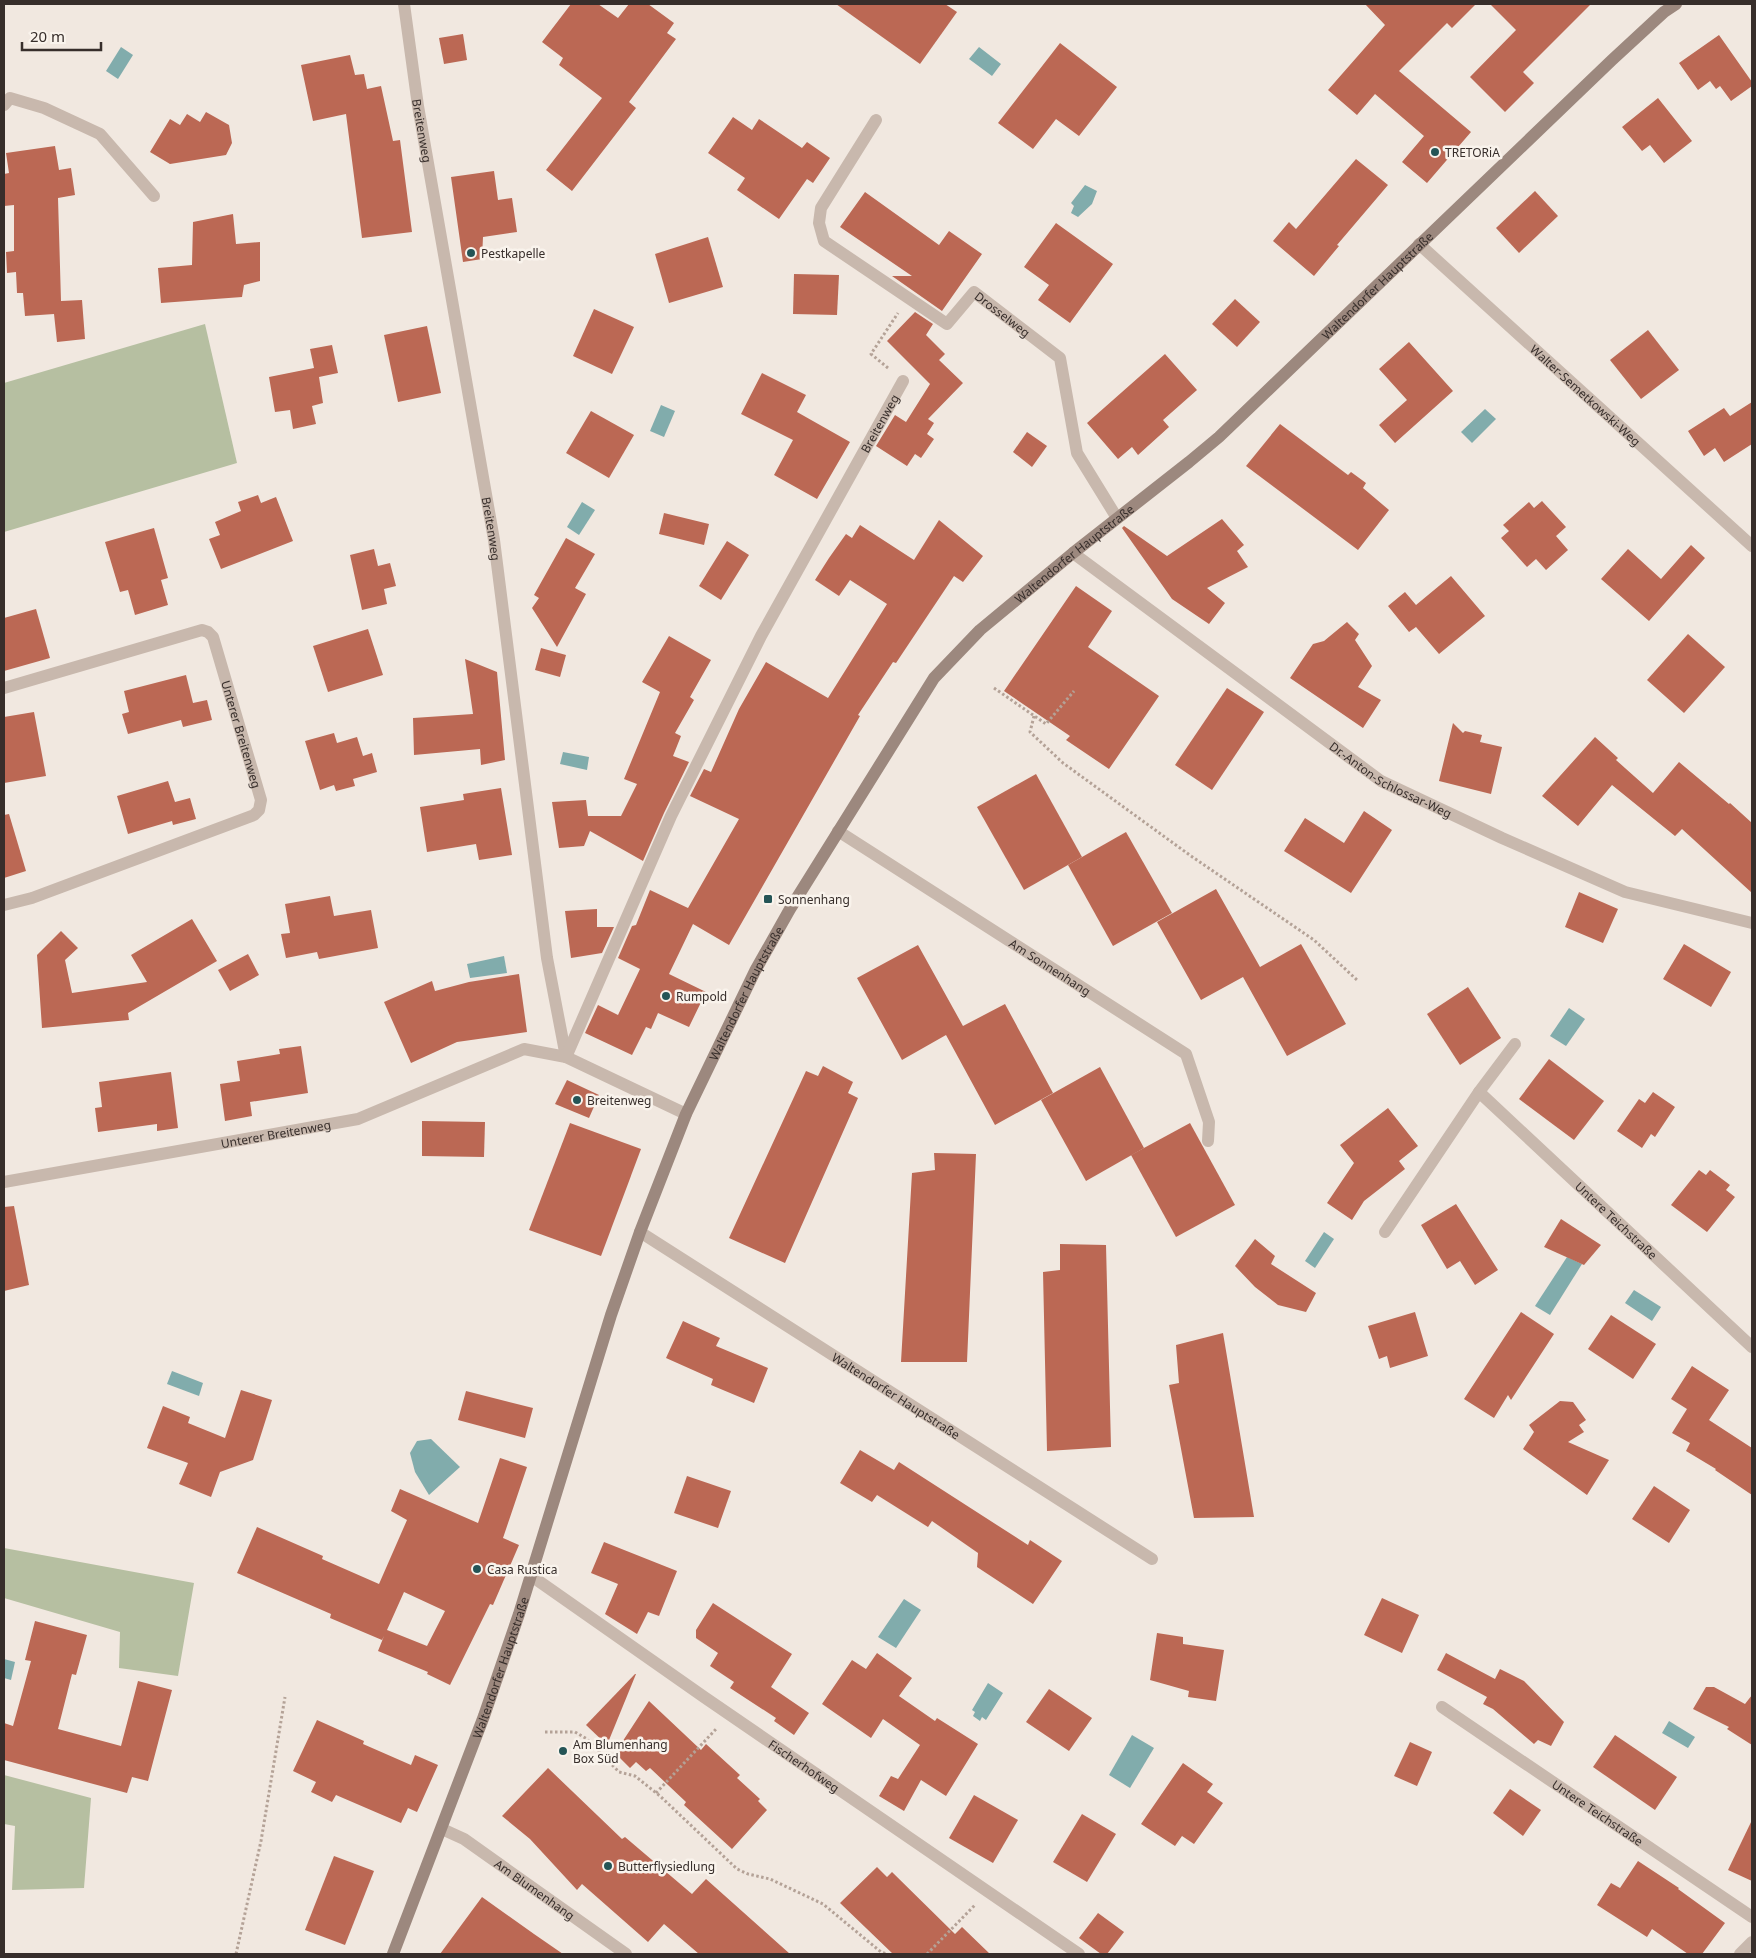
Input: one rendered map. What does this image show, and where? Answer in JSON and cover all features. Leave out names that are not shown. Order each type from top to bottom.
[{"type":"main road","name":"Waltendorfer Hauptstraße","points":[[393,1954],[484,1716],[611,1315],[640,1232],[686,1114],[756,971],[790,909],[934,678],[980,630],[1219,437],[1612,60],[1664,12],[1676,4]]},
{"type":"street","name":"Breitenweg","points":[[404,4],[418,106],[494,540],[547,958],[566,1057]]},
{"type":"street","points":[[6,98],[44,108],[100,134],[154,196]]},
{"type":"street","name":"Drosselweg","points":[[876,120],[821,208],[819,223],[824,241],[947,324],[974,292],[1060,358],[1077,453],[1117,518]]},
{"type":"street","name":"Walter-Semetkowski-Weg","points":[[1419,244],[1752,546]]},
{"type":"street","name":"Breitenweg","points":[[566,1057],[671,816],[752,653],[902,381]]},
{"type":"street","name":"Dr.-Anton-Schlossar-Weg","points":[[1073,553],[1381,781],[1502,838],[1625,892],[1752,922]]},
{"type":"street","name":"Unterer Breitenweg","points":[[4,688],[202,630],[208,632],[213,638],[261,800],[259,810],[254,815],[32,898],[4,905]]},
{"type":"street","name":"Am Sonnenhang","points":[[838,831],[1186,1054],[1209,1122],[1208,1141]]},
{"type":"street","points":[[1385,1232],[1479,1092],[1514,1044]]},
{"type":"street","name":"Unterer Breitenweg","points":[[4,1182],[358,1119],[524,1049],[566,1057]]},
{"type":"street","points":[[566,1057],[686,1114]]},
{"type":"street","name":"Untere Teichstraße","points":[[1479,1092],[1752,1348]]},
{"type":"street","name":"Waltendorfer Hauptstraße","points":[[640,1232],[1152,1559]]},
{"type":"street","name":"Fischerhofweg","points":[[530,1575],[729,1715],[1079,1954]]},
{"type":"street","name":"Untere Teichstraße","points":[[1442,1707],[1752,1917]]},
{"type":"street","name":"Am Blumenhang","points":[[442,1829],[464,1839],[626,1954]]},
{"type":"street","points":[[1740,1954],[1752,1942]]},
{"type":"path","points":[[902,381],[871,354],[908,297]]},
{"type":"path","points":[[994,688],[1046,724],[1074,691]]},
{"type":"path","points":[[1034,716],[1030,732],[1062,763],[1191,856],[1314,940],[1357,980]]},
{"type":"path","points":[[236,1954],[261,1841],[285,1697]]},
{"type":"path","points":[[656,1793],[729,1715]]},
{"type":"path","points":[[545,1732],[575,1732],[587,1739],[619,1772],[635,1776],[656,1793],[737,1869],[748,1874],[770,1879],[823,1904],[881,1952],[887,1954]]},
{"type":"path","points":[[927,1954],[988,1892]]},
{"type":"green space","points":[[205,324],[237,463],[4,532],[4,383]]},
{"type":"green space","points":[[4,1548],[194,1583],[178,1676],[119,1668],[120,1632],[4,1598]]},
{"type":"green space","points":[[4,1775],[91,1798],[84,1888],[12,1890],[15,1826],[4,1824]]},
{"type":"water","points":[[121,47],[133,55],[118,79],[106,71]]},
{"type":"water","points":[[979,47],[1001,64],[992,76],[969,59]]},
{"type":"water","points":[[1085,185],[1097,191],[1092,204],[1078,217],[1071,213],[1074,206],[1071,203]]},
{"type":"water","points":[[661,405],[675,411],[664,437],[650,431]]},
{"type":"water","points":[[1485,409],[1496,419],[1472,443],[1461,432]]},
{"type":"water","points":[[582,502],[595,510],[579,535],[567,527]]},
{"type":"water","points":[[563,752],[589,757],[587,770],[560,764]]},
{"type":"water","points":[[504,956],[507,973],[470,978],[467,964]]},
{"type":"water","points":[[1569,1008],[1585,1019],[1566,1046],[1550,1036]]},
{"type":"water","points":[[1324,1232],[1334,1239],[1315,1268],[1305,1261]]},
{"type":"water","points":[[1567,1257],[1582,1264],[1550,1315],[1535,1306]]},
{"type":"water","points":[[1634,1290],[1661,1307],[1652,1321],[1625,1303]]},
{"type":"water","points":[[172,1371],[203,1383],[199,1396],[167,1384]]},
{"type":"water","points":[[431,1439],[460,1467],[429,1495],[415,1472],[410,1453],[417,1441]]},
{"type":"water","points":[[904,1599],[921,1610],[896,1648],[878,1637]]},
{"type":"water","points":[[4,1659],[15,1662],[11,1680],[4,1678]]},
{"type":"water","points":[[988,1683],[1003,1693],[986,1720],[982,1717],[980,1721],[973,1716],[975,1712],[972,1710]]},
{"type":"water","points":[[1669,1721],[1695,1737],[1688,1748],[1662,1733]]},
{"type":"water","points":[[1132,1735],[1154,1748],[1130,1788],[1109,1775]]},
{"type":"building","points":[[571,4],[598,4],[618,18],[629,4],[648,4],[674,23],[667,33],[676,39],[629,102],[636,108],[572,191],[546,170],[602,98],[559,65],[563,58],[542,42]]},
{"type":"building","points":[[836,4],[945,4],[957,12],[920,64]]},
{"type":"building","points":[[1365,4],[1476,4],[1452,28],[1447,23],[1399,71],[1471,132],[1427,183],[1402,162],[1424,136],[1375,94],[1357,115],[1328,90],[1385,25]]},
{"type":"building","points":[[1490,4],[1591,4],[1523,72],[1534,83],[1505,112],[1470,77],[1516,30]]},
{"type":"building","points":[[463,34],[467,60],[444,64],[439,38]]},
{"type":"building","points":[[1719,35],[1752,82],[1752,86],[1731,101],[1720,86],[1716,89],[1710,81],[1698,90],[1679,63]]},
{"type":"building","points":[[1060,43],[1117,87],[1079,136],[1056,119],[1033,149],[998,123]]},
{"type":"building","points":[[350,55],[355,75],[364,74],[367,89],[381,86],[393,141],[400,140],[412,232],[362,238],[346,114],[313,121],[301,65]]},
{"type":"building","points":[[1658,98],[1692,141],[1664,163],[1650,145],[1642,151],[1622,127]]},
{"type":"building","points":[[206,112],[229,125],[232,143],[226,155],[170,164],[150,152],[170,119],[180,125],[187,114],[200,122]]},
{"type":"building","points":[[733,117],[752,130],[759,119],[802,148],[807,142],[830,158],[813,183],[807,179],[779,219],[737,190],[745,178],[708,153]]},
{"type":"building","points":[[55,146],[59,170],[71,168],[75,195],[58,198],[61,301],[82,300],[85,339],[57,342],[54,314],[25,316],[23,293],[17,293],[16,272],[7,273],[6,252],[14,251],[14,205],[4,206],[4,174],[9,173],[6,153]]},
{"type":"building","points":[[1356,159],[1388,185],[1337,245],[1339,246],[1314,276],[1273,241],[1289,222],[1296,229]]},
{"type":"building","points":[[494,171],[498,200],[512,198],[517,232],[483,237],[482,259],[463,262],[451,177]]},
{"type":"building","points":[[1535,191],[1558,216],[1519,253],[1496,228]]},
{"type":"building","points":[[865,192],[939,245],[949,231],[982,254],[942,311],[892,276],[912,276],[840,227]]},
{"type":"building","points":[[233,214],[236,244],[260,242],[260,281],[244,285],[242,297],[161,303],[158,268],[192,265],[193,222]]},
{"type":"building","points":[[1056,223],[1113,264],[1070,323],[1038,300],[1049,285],[1024,267]]},
{"type":"building","points":[[708,237],[723,287],[669,303],[655,254]]},
{"type":"building","points":[[794,274],[839,275],[837,315],[793,314]]},
{"type":"building","points":[[1235,299],[1260,322],[1237,347],[1212,324]]},
{"type":"building","points":[[594,309],[634,327],[612,374],[573,356]]},
{"type":"building","points":[[915,312],[933,324],[926,335],[945,354],[939,360],[963,383],[928,419],[934,423],[927,434],[934,439],[921,458],[915,454],[907,466],[876,446],[895,415],[906,422],[930,384],[887,341]]},
{"type":"building","points":[[427,326],[441,393],[398,402],[384,335]]},
{"type":"building","points":[[1648,330],[1679,370],[1641,399],[1610,360]]},
{"type":"building","points":[[1409,342],[1453,391],[1395,443],[1379,425],[1407,400],[1379,369]]},
{"type":"building","points":[[332,345],[338,373],[319,377],[323,403],[312,406],[316,424],[293,429],[290,410],[275,412],[269,377],[314,368],[310,349]]},
{"type":"building","points":[[1165,354],[1197,390],[1163,420],[1169,427],[1138,455],[1132,447],[1118,459],[1087,423]]},
{"type":"building","points":[[762,373],[806,395],[797,412],[850,442],[817,499],[774,475],[793,440],[741,414]]},
{"type":"building","points":[[1752,402],[1752,444],[1724,462],[1715,448],[1704,456],[1688,431],[1724,408],[1730,416]]},
{"type":"building","points":[[591,411],[634,435],[609,478],[566,453]]},
{"type":"building","points":[[1280,424],[1348,475],[1351,472],[1366,483],[1363,488],[1389,510],[1358,550],[1246,466]]},
{"type":"building","points":[[1027,432],[1047,446],[1032,467],[1013,452]]},
{"type":"building","points":[[258,495],[261,503],[276,497],[293,541],[221,569],[209,539],[220,535],[215,522],[241,511],[238,502]]},
{"type":"building","points":[[1542,501],[1566,527],[1556,536],[1568,550],[1546,570],[1536,559],[1527,567],[1501,538],[1509,531],[1503,525],[1529,502],[1534,508]]},
{"type":"building","points":[[664,513],[709,524],[704,545],[659,534]]},
{"type":"building","points":[[1222,519],[1244,545],[1237,551],[1248,567],[1207,588],[1225,603],[1209,624],[1172,599],[1122,528],[1124,526],[1167,556]]},
{"type":"building","points":[[939,520],[983,556],[963,582],[954,576],[896,663],[893,662],[858,715],[860,716],[729,945],[693,924],[669,974],[706,992],[689,1027],[658,1013],[651,1029],[646,1027],[632,1055],[585,1033],[598,1005],[618,1015],[640,969],[618,958],[632,926],[636,925],[650,890],[688,908],[739,819],[690,796],[704,769],[711,772],[739,709],[766,662],[828,698],[887,604],[850,580],[839,596],[815,580],[829,558],[846,534],[852,538],[860,525],[914,560]]},
{"type":"building","points":[[154,528],[168,578],[161,580],[168,605],[135,615],[128,590],[120,592],[105,542]]},
{"type":"building","points":[[566,538],[595,554],[575,588],[586,594],[557,647],[532,608],[539,598],[534,595]]},
{"type":"building","points":[[727,541],[749,555],[721,600],[699,586]]},
{"type":"building","points":[[1691,545],[1705,558],[1649,621],[1601,579],[1628,549],[1661,579]]},
{"type":"building","points":[[374,549],[378,566],[390,563],[396,586],[384,589],[387,604],[362,610],[350,555]]},
{"type":"building","points":[[1451,576],[1485,616],[1439,654],[1416,627],[1409,632],[1388,606],[1405,592],[1416,605]]},
{"type":"building","points":[[1076,586],[1112,611],[1088,647],[1159,696],[1109,769],[1066,740],[1070,736],[1004,691]]},
{"type":"building","points":[[36,609],[50,658],[4,671],[4,618]]},
{"type":"building","points":[[1347,622],[1359,634],[1355,640],[1372,666],[1358,687],[1381,700],[1363,728],[1290,678],[1313,644],[1324,641]]},
{"type":"building","points":[[368,629],[383,675],[328,692],[313,646]]},
{"type":"building","points":[[1688,634],[1725,667],[1684,713],[1647,680]]},
{"type":"building","points":[[669,636],[711,660],[690,697],[694,700],[675,733],[681,736],[673,756],[689,762],[643,861],[590,831],[584,846],[559,848],[552,802],[586,800],[588,816],[621,816],[637,784],[624,779],[660,692],[642,682]]},
{"type":"building","points":[[541,648],[566,655],[560,677],[535,670]]},
{"type":"building","points":[[465,659],[497,672],[505,760],[481,765],[480,749],[414,755],[413,718],[473,714]]},
{"type":"building","points":[[186,675],[193,703],[207,700],[212,720],[183,727],[181,720],[128,734],[122,714],[129,712],[124,691]]},
{"type":"building","points":[[1227,688],[1264,712],[1212,790],[1175,765]]},
{"type":"building","points":[[34,712],[46,776],[4,783],[4,717]]},
{"type":"building","points":[[1453,723],[1463,733],[1465,731],[1482,735],[1480,742],[1502,747],[1491,794],[1439,781]]},
{"type":"building","points":[[334,733],[337,743],[357,737],[363,756],[372,753],[377,772],[353,779],[355,786],[336,791],[334,785],[320,790],[305,741]]},
{"type":"building","points":[[1595,737],[1618,758],[1616,760],[1653,793],[1679,762],[1752,823],[1752,893],[1682,829],[1675,836],[1612,785],[1578,826],[1542,796]]},
{"type":"building","points":[[1036,774],[1082,857],[1024,890],[977,807]]},
{"type":"building","points":[[168,781],[175,802],[190,798],[196,819],[173,825],[172,821],[128,834],[117,796]]},
{"type":"building","points":[[501,788],[512,855],[479,860],[476,844],[427,852],[420,807],[464,800],[463,794]]},
{"type":"building","points":[[1364,811],[1392,830],[1351,893],[1284,851],[1305,818],[1344,843]]},
{"type":"building","points":[[9,814],[26,871],[4,878],[4,815]]},
{"type":"building","points":[[1126,832],[1172,913],[1113,946],[1068,865]]},
{"type":"building","points":[[1216,889],[1260,967],[1301,944],[1346,1024],[1287,1056],[1243,977],[1201,1000],[1157,922]]},
{"type":"building","points":[[1579,892],[1618,909],[1603,943],[1565,927]]},
{"type":"building","points":[[330,896],[334,916],[371,910],[378,948],[319,959],[317,952],[286,958],[281,934],[290,933],[285,904]]},
{"type":"building","points":[[597,909],[597,927],[614,927],[602,953],[571,958],[565,911]]},
{"type":"building","points":[[192,919],[217,961],[128,1013],[129,1020],[42,1028],[37,955],[61,931],[78,948],[65,960],[72,993],[147,982],[131,955]]},
{"type":"building","points":[[1684,944],[1731,972],[1711,1007],[1663,979]]},
{"type":"building","points":[[918,945],[963,1026],[1005,1004],[1053,1093],[995,1125],[946,1035],[902,1060],[857,978]]},
{"type":"building","points":[[248,954],[259,975],[230,991],[218,970]]},
{"type":"building","points":[[519,974],[527,1032],[457,1042],[411,1063],[384,1002],[432,981],[435,991],[469,982]]},
{"type":"building","points":[[1468,987],[1501,1038],[1460,1065],[1427,1014]]},
{"type":"building","points":[[301,1046],[308,1093],[250,1102],[252,1116],[225,1121],[220,1084],[240,1081],[237,1061],[280,1054],[279,1049]]},
{"type":"building","points":[[1549,1059],[1604,1101],[1574,1140],[1519,1099]]},
{"type":"building","points":[[823,1066],[853,1082],[848,1093],[858,1098],[785,1263],[729,1238],[806,1071],[818,1076]]},
{"type":"building","points":[[1100,1067],[1144,1148],[1086,1181],[1041,1100]]},
{"type":"building","points":[[171,1072],[178,1128],[157,1131],[157,1124],[98,1132],[95,1108],[102,1107],[99,1082]]},
{"type":"building","name":"Breitenweg","points":[[567,1080],[599,1095],[589,1118],[555,1104]]},
{"type":"building","points":[[1653,1092],[1675,1107],[1655,1137],[1651,1134],[1642,1148],[1617,1131],[1639,1099],[1645,1103]]},
{"type":"building","points":[[1388,1108],[1418,1146],[1399,1161],[1405,1169],[1364,1201],[1352,1220],[1327,1203],[1354,1163],[1340,1145]]},
{"type":"building","points":[[422,1121],[485,1122],[484,1157],[422,1156]]},
{"type":"building","points":[[570,1123],[641,1149],[601,1256],[529,1230]]},
{"type":"building","points":[[1190,1123],[1235,1205],[1176,1237],[1131,1155]]},
{"type":"building","points":[[934,1153],[976,1154],[967,1362],[901,1362],[912,1173],[935,1170]]},
{"type":"building","points":[[1699,1170],[1706,1175],[1710,1170],[1730,1185],[1726,1190],[1735,1197],[1707,1232],[1671,1205]]},
{"type":"building","points":[[1456,1204],[1498,1270],[1475,1285],[1460,1261],[1447,1269],[1421,1225]]},
{"type":"building","points":[[14,1206],[29,1285],[4,1291],[4,1207]]},
{"type":"building","points":[[1561,1219],[1601,1245],[1584,1265],[1544,1247]]},
{"type":"building","points":[[1255,1239],[1275,1256],[1271,1264],[1316,1293],[1306,1312],[1278,1305],[1255,1287],[1235,1266]]},
{"type":"building","points":[[1060,1244],[1106,1245],[1111,1447],[1047,1451],[1043,1272],[1060,1270]]},
{"type":"building","points":[[1415,1312],[1428,1356],[1390,1368],[1387,1356],[1379,1359],[1368,1326]]},
{"type":"building","points":[[1521,1312],[1554,1334],[1511,1400],[1508,1395],[1494,1418],[1464,1399]]},
{"type":"building","points":[[1611,1315],[1656,1344],[1633,1379],[1588,1349]]},
{"type":"building","points":[[683,1321],[720,1338],[716,1346],[768,1368],[754,1403],[711,1385],[713,1379],[666,1358]]},
{"type":"building","points":[[1223,1333],[1254,1517],[1194,1518],[1169,1385],[1179,1383],[1176,1345]]},
{"type":"building","points":[[1692,1366],[1729,1390],[1709,1420],[1752,1448],[1752,1495],[1716,1469],[1686,1451],[1690,1443],[1672,1433],[1687,1409],[1671,1399]]},
{"type":"building","points":[[241,1390],[272,1400],[253,1460],[220,1472],[211,1497],[179,1484],[188,1463],[147,1448],[163,1406],[190,1417],[188,1423],[225,1438]]},
{"type":"building","points":[[466,1391],[533,1408],[525,1438],[458,1420]]},
{"type":"building","points":[[1560,1401],[1573,1402],[1586,1420],[1579,1425],[1584,1432],[1568,1442],[1609,1460],[1587,1495],[1523,1449],[1534,1432],[1529,1425]]},
{"type":"building","points":[[860,1450],[894,1470],[899,1462],[1028,1545],[1030,1540],[1062,1561],[1033,1604],[977,1567],[978,1553],[932,1521],[928,1527],[877,1495],[872,1502],[840,1483]]},
{"type":"building","points":[[500,1458],[527,1467],[503,1538],[519,1545],[493,1605],[490,1604],[450,1685],[427,1674],[428,1672],[378,1651],[384,1636],[382,1640],[330,1618],[331,1614],[237,1573],[257,1527],[323,1556],[322,1559],[379,1584],[407,1520],[391,1511],[400,1489],[478,1523]],"holes":[[[404,1592],[445,1611],[427,1646],[387,1630]]]},
{"type":"building","points":[[687,1476],[731,1491],[718,1528],[674,1513]]},
{"type":"building","points":[[1654,1486],[1690,1510],[1669,1543],[1632,1519]]},
{"type":"building","points":[[604,1542],[677,1571],[659,1616],[648,1612],[637,1634],[605,1614],[618,1584],[591,1573]]},
{"type":"building","points":[[1382,1598],[1419,1615],[1402,1653],[1364,1635]]},
{"type":"building","points":[[713,1603],[792,1654],[771,1687],[809,1713],[794,1735],[774,1721],[776,1718],[730,1688],[734,1682],[710,1666],[718,1653],[696,1638],[696,1630]]},
{"type":"building","points":[[35,1621],[87,1635],[76,1675],[72,1674],[58,1729],[121,1746],[138,1681],[172,1690],[148,1781],[132,1777],[127,1793],[4,1760],[4,1723],[13,1726],[31,1661],[25,1660]]},
{"type":"building","points":[[1157,1633],[1183,1637],[1183,1644],[1224,1650],[1216,1701],[1188,1697],[1189,1691],[1150,1680]]},
{"type":"building","points":[[877,1653],[912,1678],[899,1696],[935,1721],[937,1718],[978,1744],[946,1796],[921,1780],[904,1811],[879,1796],[891,1776],[898,1779],[920,1745],[883,1719],[871,1738],[822,1704],[852,1660],[866,1669]]},
{"type":"building","points":[[1446,1653],[1495,1679],[1500,1669],[1524,1681],[1564,1722],[1551,1746],[1538,1740],[1534,1744],[1493,1709],[1483,1704],[1487,1697],[1437,1670]]},
{"type":"building","points":[[636,1674],[607,1745],[586,1725]]},
{"type":"building","points":[[1706,1687],[1714,1687],[1745,1704],[1752,1695],[1752,1745],[1727,1729],[1729,1727],[1693,1709]]},
{"type":"building","points":[[1049,1689],[1092,1718],[1069,1751],[1026,1722]]},
{"type":"building","points":[[649,1701],[701,1750],[706,1744],[740,1775],[737,1778],[760,1799],[758,1801],[767,1810],[732,1849],[684,1805],[686,1802],[650,1768],[646,1771],[636,1762],[630,1768],[615,1753]]},
{"type":"building","points":[[317,1720],[364,1741],[363,1744],[411,1765],[415,1755],[438,1765],[417,1812],[408,1808],[401,1823],[336,1795],[332,1802],[311,1792],[316,1782],[293,1771]]},
{"type":"building","points":[[1615,1735],[1677,1777],[1655,1810],[1593,1767]]},
{"type":"building","points":[[1410,1742],[1432,1752],[1417,1786],[1394,1776]]},
{"type":"building","points":[[1183,1763],[1213,1784],[1207,1792],[1223,1803],[1194,1844],[1182,1836],[1175,1846],[1141,1824]]},
{"type":"building","name":"Butterflysiedlung","points":[[548,1768],[622,1839],[625,1837],[692,1894],[706,1879],[790,1954],[699,1954],[664,1924],[648,1942],[582,1884],[577,1890],[530,1839],[502,1816]]},
{"type":"building","points":[[1510,1789],[1541,1810],[1523,1836],[1493,1813]]},
{"type":"building","points":[[974,1795],[1018,1820],[993,1863],[949,1838]]},
{"type":"building","points":[[1082,1814],[1116,1834],[1087,1882],[1053,1862]]},
{"type":"building","points":[[1752,1820],[1752,1881],[1728,1870]]},
{"type":"building","points":[[334,1856],[374,1871],[345,1945],[305,1930]]},
{"type":"building","points":[[1638,1861],[1679,1888],[1725,1923],[1702,1954],[1688,1954],[1652,1929],[1647,1937],[1597,1905],[1611,1883],[1620,1888]]},
{"type":"building","points":[[877,1867],[887,1877],[892,1872],[955,1934],[962,1927],[990,1954],[893,1954],[840,1903]]},
{"type":"building","points":[[482,1897],[534,1934],[563,1954],[440,1954]]},
{"type":"building","points":[[1098,1913],[1124,1932],[1107,1954],[1101,1954],[1079,1938]]},
{"type":"place","name":"TRETORiA","points":[[1435,152]]},
{"type":"place","name":"Pestkapelle","points":[[471,253]]},
{"type":"place","name":"Sonnenhang","points":[[768,899]]},
{"type":"place","name":"Rumpold","points":[[666,996]]},
{"type":"place","name":"Breitenweg","points":[[577,1100]]},
{"type":"place","name":"Casa Rustica","points":[[477,1569]]},
{"type":"place","name":"Am Blumenhang Box Süd","points":[[563,1751]]},
{"type":"place","name":"Butterflysiedlung","points":[[608,1866]]}]
